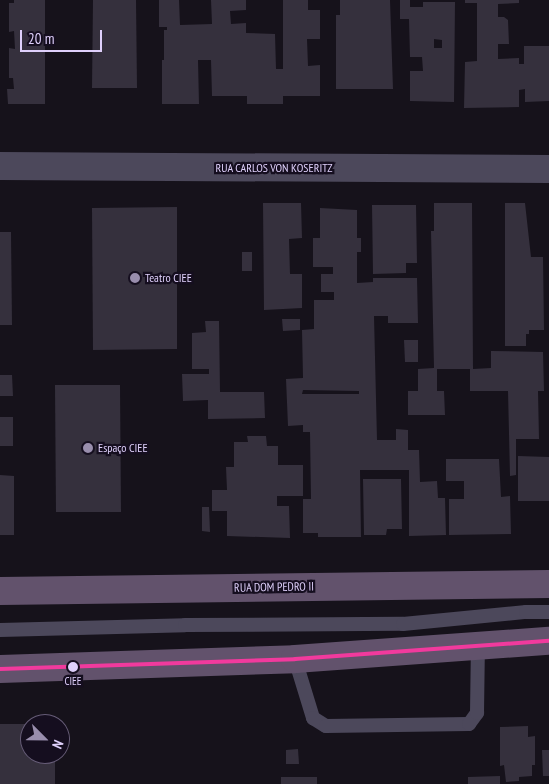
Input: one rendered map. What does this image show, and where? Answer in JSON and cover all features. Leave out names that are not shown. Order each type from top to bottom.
[{"type":"main road","name":"RUA DOM PEDRO II","points":[[0,591],[549,584]]},
{"type":"main road","points":[[0,669],[296,660],[478,644],[549,641]]},
{"type":"street","name":"RUA CARLOS VON KOSERITZ","points":[[0,166],[549,169]]},
{"type":"lane","points":[[0,630],[185,625],[403,624],[526,612],[549,612]]},
{"type":"lane","points":[[296,660],[313,718],[326,726],[469,724],[477,713],[478,644]]},
{"type":"building","points":[[14,0],[45,0],[45,104],[8,104],[7,89],[14,89],[13,78],[9,78],[9,48],[15,49],[14,31],[9,32],[9,3],[14,3]]},
{"type":"building","points":[[93,0],[136,0],[137,88],[92,88]]},
{"type":"building","points":[[159,0],[179,0],[180,25],[212,24],[211,0],[246,0],[246,10],[230,11],[231,24],[246,23],[246,33],[275,34],[276,69],[283,69],[283,0],[308,0],[308,10],[320,10],[320,39],[307,39],[308,66],[320,65],[320,96],[283,96],[283,104],[247,104],[247,96],[212,96],[211,60],[198,60],[199,104],[162,104],[162,60],[164,60],[164,30],[167,30],[167,27],[159,27]]},
{"type":"building","points":[[340,0],[390,0],[393,89],[336,89],[336,15],[340,15]]},
{"type":"building","points":[[400,0],[410,0],[410,7],[423,7],[423,2],[455,2],[454,102],[410,101],[410,71],[423,71],[422,57],[410,57],[409,19],[400,19]],"holes":[[[434,39],[442,40],[442,48],[434,48]]]},
{"type":"building","points":[[465,0],[519,0],[519,3],[498,4],[498,17],[504,17],[508,20],[509,44],[498,44],[498,59],[519,58],[519,64],[524,64],[524,46],[549,46],[549,101],[525,102],[525,89],[519,90],[519,107],[464,108],[465,62],[477,61],[477,3],[465,3]]},
{"type":"building","points":[[263,203],[301,203],[302,238],[289,239],[290,274],[302,274],[302,308],[264,310]]},
{"type":"building","points":[[434,203],[472,203],[473,369],[491,368],[491,351],[543,352],[544,391],[538,391],[539,439],[516,439],[516,475],[510,476],[508,391],[470,391],[470,369],[437,369],[437,391],[444,391],[445,415],[408,415],[408,391],[418,391],[418,369],[434,368],[431,231],[434,231]]},
{"type":"building","points":[[505,203],[525,203],[531,257],[543,257],[544,330],[529,330],[529,334],[526,334],[526,346],[505,346]]},
{"type":"building","points":[[372,205],[416,205],[417,263],[406,263],[406,273],[373,274]]},
{"type":"building","name":"Teatro CIEE","points":[[177,207],[177,349],[93,350],[92,208]]},
{"type":"building","points":[[320,208],[357,210],[357,238],[361,238],[361,252],[357,252],[357,283],[373,282],[373,278],[417,278],[418,323],[388,323],[388,316],[374,316],[377,440],[396,440],[396,429],[408,430],[408,450],[419,450],[420,482],[437,481],[438,498],[445,498],[446,535],[409,536],[409,470],[360,470],[361,537],[318,537],[318,533],[303,533],[303,499],[311,499],[310,432],[303,432],[303,425],[288,426],[286,379],[303,378],[302,330],[314,329],[314,300],[334,300],[334,292],[321,292],[321,274],[333,274],[333,267],[313,267],[313,238],[320,238]],"holes":[[[303,390],[359,391],[359,394],[302,394]]]},
{"type":"building","points":[[0,232],[11,232],[12,325],[0,325]]},
{"type":"building","points":[[242,252],[252,252],[252,271],[242,271]]},
{"type":"building","points":[[282,319],[300,319],[300,330],[283,331]]},
{"type":"building","points":[[205,321],[219,321],[220,392],[264,392],[265,418],[208,419],[208,400],[183,401],[182,374],[209,374],[209,369],[192,369],[192,333],[206,332]]},
{"type":"building","points":[[404,340],[418,340],[418,362],[405,362]]},
{"type":"building","points":[[0,375],[12,375],[13,396],[0,396]]},
{"type":"building","name":"Espaço CIEE","points":[[55,385],[120,385],[121,512],[56,512]]},
{"type":"building","points":[[0,417],[13,417],[13,446],[0,446]]},
{"type":"building","points":[[247,436],[266,436],[267,446],[278,446],[278,465],[303,465],[303,496],[277,496],[277,506],[289,506],[290,538],[227,536],[227,511],[212,511],[212,490],[227,490],[226,467],[234,467],[234,442],[248,442]]},
{"type":"building","points":[[518,456],[549,457],[549,501],[518,501]]},
{"type":"building","points":[[446,459],[499,459],[501,497],[510,496],[511,534],[449,535],[449,499],[464,499],[464,481],[446,481]]},
{"type":"building","points":[[0,475],[14,476],[14,535],[0,535]]},
{"type":"building","points":[[363,479],[401,479],[402,529],[387,529],[386,535],[364,535]]},
{"type":"building","points":[[202,507],[209,507],[210,532],[202,531]]},
{"type":"building","points":[[0,724],[20,724],[20,764],[55,764],[55,784],[0,784]]},
{"type":"building","points":[[528,726],[528,737],[535,736],[535,765],[532,765],[532,776],[519,777],[519,781],[506,782],[504,765],[500,766],[500,727]]},
{"type":"building","points":[[298,749],[299,764],[286,764],[286,750]]},
{"type":"building","points":[[542,750],[549,750],[549,776],[543,776]]},
{"type":"building","points":[[500,776],[500,784],[468,784],[468,777]]},
{"type":"building","points":[[281,777],[317,777],[317,784],[281,784]]},
{"type":"transit line","points":[[0,669],[295,659],[549,641]]},
{"type":"place","name":"Teatro CIEE","points":[[135,278]]},
{"type":"place","name":"Espaço CIEE","points":[[88,448]]},
{"type":"place","name":"CIEE","points":[[73,667]]}]
